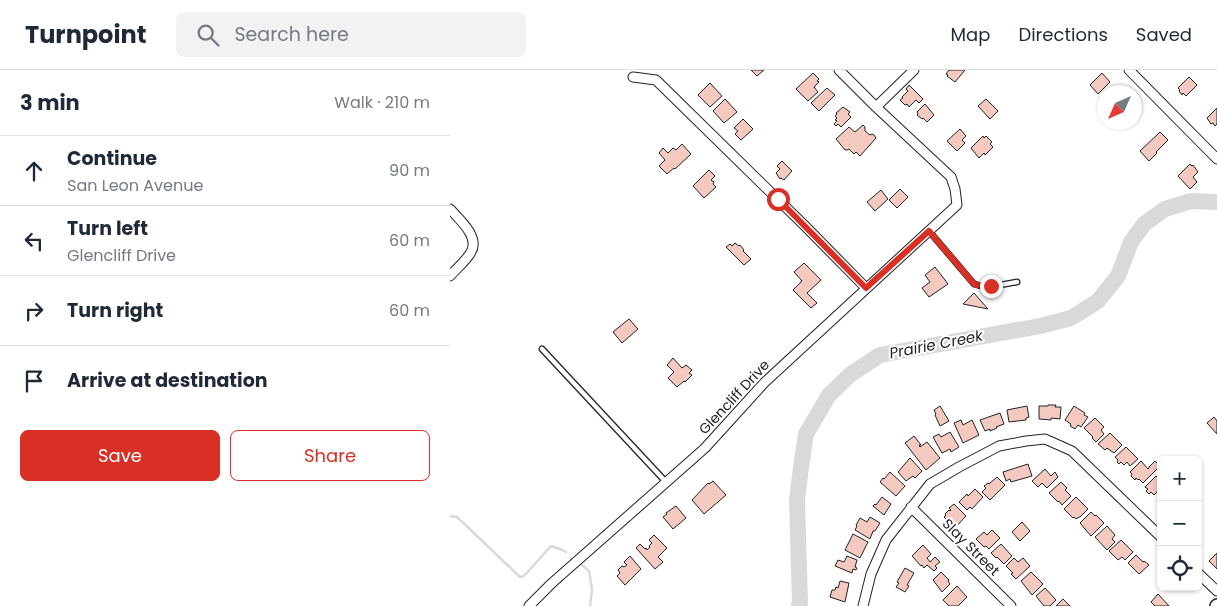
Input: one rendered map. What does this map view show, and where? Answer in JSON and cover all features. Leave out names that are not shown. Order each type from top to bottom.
[{"type":"street","points":[[839,70],[876,107],[914,70]]},
{"type":"street","points":[[1129,70],[1217,159]]},
{"type":"street","points":[[633,77],[656,80],[866,288]]},
{"type":"street","name":"Glencliff Drive","points":[[529,606],[552,583],[705,448],[764,383],[957,205],[955,188],[950,177],[876,107]]},
{"type":"street","points":[[450,209],[469,229],[473,241],[472,251],[450,276]]},
{"type":"street","points":[[863,606],[871,574],[886,540],[930,484],[999,446],[1044,439],[1072,451],[1157,533]]},
{"type":"street","name":"Slay Street","points":[[911,507],[1011,606]]},
{"type":"street","points":[[1202,577],[1217,591]]},
{"type":"lane","points":[[929,231],[974,284],[991,286],[1017,282]]},
{"type":"lane","points":[[542,349],[666,482]]},
{"type":"building","points":[[751,70],[764,70],[757,76]]},
{"type":"building","points":[[949,70],[965,70],[955,82],[946,74]]},
{"type":"building","points":[[813,73],[819,79],[817,81],[819,82],[814,87],[818,92],[808,101],[796,89]]},
{"type":"building","points":[[1102,73],[1110,82],[1107,85],[1097,85],[1097,93],[1090,85]]},
{"type":"building","points":[[1189,77],[1197,85],[1186,96],[1183,93],[1182,95],[1178,88]]},
{"type":"building","points":[[710,83],[722,96],[710,107],[698,95]]},
{"type":"building","points":[[909,85],[923,99],[919,103],[916,100],[909,107],[900,100],[908,91],[906,89]]},
{"type":"building","points":[[827,88],[835,95],[819,111],[811,103]]},
{"type":"building","points":[[725,99],[737,112],[724,123],[713,111]]},
{"type":"building","points":[[986,99],[998,111],[990,119],[978,106]]},
{"type":"building","points":[[925,104],[934,115],[927,122],[917,115],[917,112]]},
{"type":"building","points":[[843,107],[850,112],[848,114],[851,117],[841,127],[838,124],[836,126],[834,124],[837,121],[835,120],[837,118],[835,116],[836,113]]},
{"type":"building","points":[[1217,108],[1217,124],[1215,126],[1207,118]]},
{"type":"building","points":[[743,119],[753,129],[741,140],[735,134],[738,131],[734,128]]},
{"type":"building","points":[[863,125],[865,131],[876,138],[860,156],[856,152],[854,154],[849,149],[845,150],[836,139],[849,127],[855,132]]},
{"type":"building","points":[[960,129],[966,136],[962,140],[965,143],[957,151],[947,141]]},
{"type":"building","points":[[1160,132],[1168,140],[1149,161],[1140,151]]},
{"type":"building","points":[[983,136],[984,138],[986,136],[992,142],[990,144],[993,147],[979,158],[971,148]]},
{"type":"building","points":[[682,144],[691,154],[667,174],[659,166],[665,160],[659,153],[663,148],[668,153],[673,148],[676,150]]},
{"type":"building","points":[[782,161],[792,171],[784,180],[780,179],[776,173],[780,169],[777,166]]},
{"type":"building","points":[[1190,164],[1198,172],[1193,177],[1197,182],[1190,189],[1178,176]]},
{"type":"building","points":[[709,170],[715,176],[711,180],[716,187],[704,198],[693,186]]},
{"type":"building","points":[[900,189],[908,197],[897,208],[889,200]]},
{"type":"building","points":[[881,190],[888,199],[875,211],[867,202]]},
{"type":"building","points":[[735,243],[740,245],[751,259],[744,265],[726,247],[730,244],[732,246]]},
{"type":"building","points":[[804,263],[821,280],[807,293],[817,303],[811,308],[793,290],[802,281],[794,272]]},
{"type":"building","points":[[935,267],[948,284],[929,297],[922,288],[930,282],[925,275]]},
{"type":"building","points":[[974,293],[988,309],[963,304]]},
{"type":"building","points":[[629,319],[638,329],[622,343],[613,332]]},
{"type":"building","points":[[673,358],[682,368],[686,365],[692,370],[689,373],[692,375],[677,387],[668,378],[674,372],[667,365]]},
{"type":"building","points":[[940,406],[949,421],[940,426],[934,410]]},
{"type":"building","points":[[1027,406],[1029,417],[1026,420],[1009,422],[1007,410]]},
{"type":"building","points":[[1039,406],[1061,407],[1060,419],[1039,419]]},
{"type":"building","points":[[1074,406],[1088,417],[1081,427],[1078,425],[1075,429],[1065,420]]},
{"type":"building","points":[[1000,413],[1004,424],[990,431],[990,429],[985,431],[980,420]]},
{"type":"building","points":[[1214,417],[1217,421],[1217,434],[1207,423]]},
{"type":"building","points":[[1095,418],[1104,427],[1101,430],[1104,434],[1096,442],[1084,428]]},
{"type":"building","points":[[961,420],[963,425],[972,420],[979,435],[963,443],[954,423]]},
{"type":"building","points":[[950,432],[959,447],[951,452],[950,449],[942,453],[933,437],[939,434],[941,437]]},
{"type":"building","points":[[1110,433],[1122,445],[1114,453],[1107,448],[1105,450],[1098,444]]},
{"type":"building","points":[[914,436],[921,445],[919,445],[920,447],[927,442],[940,458],[926,470],[905,443]]},
{"type":"building","points":[[1126,447],[1138,459],[1130,466],[1127,462],[1124,465],[1121,462],[1119,464],[1115,457]]},
{"type":"building","points":[[910,458],[922,471],[915,478],[913,476],[906,481],[898,472]]},
{"type":"building","points":[[1141,461],[1148,469],[1155,461],[1157,463],[1157,469],[1143,483],[1139,479],[1136,478],[1135,480],[1130,472]]},
{"type":"building","points":[[1028,464],[1032,476],[1011,482],[1010,479],[1006,481],[1003,472]]},
{"type":"building","points":[[1045,469],[1051,476],[1055,472],[1058,477],[1047,488],[1042,483],[1038,487],[1032,481]]},
{"type":"building","points":[[890,472],[905,486],[896,496],[880,482]]},
{"type":"building","points":[[997,477],[1005,485],[990,500],[982,492],[986,488],[984,486]]},
{"type":"building","points":[[1157,477],[1157,492],[1154,495],[1151,492],[1149,494],[1146,491],[1148,489],[1145,487]]},
{"type":"building","points":[[713,481],[726,495],[704,514],[692,500],[708,483]]},
{"type":"building","points":[[1061,482],[1071,496],[1062,505],[1049,493]]},
{"type":"building","points":[[975,489],[983,497],[972,509],[970,507],[967,510],[959,502]]},
{"type":"building","points":[[882,497],[891,504],[884,515],[873,506]]},
{"type":"building","points":[[1076,497],[1088,509],[1076,519],[1064,509]]},
{"type":"building","points":[[954,504],[966,516],[955,528],[944,517],[951,510],[949,508]]},
{"type":"building","points":[[676,506],[686,518],[673,529],[663,517]]},
{"type":"building","points":[[1091,512],[1104,523],[1091,536],[1080,523]]},
{"type":"building","points":[[870,517],[880,523],[875,531],[873,531],[870,539],[855,530],[860,518],[867,522]]},
{"type":"building","points":[[1022,522],[1030,531],[1020,541],[1012,532]]},
{"type":"building","points":[[1107,526],[1115,535],[1112,539],[1115,542],[1107,550],[1095,537]]},
{"type":"building","points":[[992,530],[1000,538],[989,549],[976,539],[984,532],[987,535]]},
{"type":"building","points":[[853,534],[868,542],[860,558],[845,550]]},
{"type":"building","points":[[654,535],[667,548],[658,557],[663,562],[655,569],[636,548],[640,544],[647,550],[652,543],[649,540]]},
{"type":"building","points":[[1121,540],[1133,552],[1125,560],[1122,557],[1118,560],[1109,551]]},
{"type":"building","points":[[1001,544],[1012,556],[1004,564],[991,553]]},
{"type":"building","points":[[923,545],[931,554],[927,558],[930,562],[935,557],[940,562],[935,566],[937,568],[934,571],[927,565],[924,568],[921,566],[912,556]]},
{"type":"building","points":[[1217,553],[1217,569],[1209,561]]},
{"type":"building","points":[[1136,555],[1149,565],[1139,574],[1128,563]]},
{"type":"building","points":[[630,556],[641,569],[625,585],[617,576],[620,573],[618,570],[622,566],[627,565],[624,562]]},
{"type":"building","points":[[847,556],[857,560],[855,567],[857,568],[856,570],[853,569],[852,573],[835,566],[838,560],[844,562]]},
{"type":"building","points":[[1014,558],[1018,562],[1023,558],[1030,566],[1016,579],[1006,566]]},
{"type":"building","points":[[905,568],[914,573],[905,592],[896,587]]},
{"type":"building","points":[[941,572],[949,580],[950,584],[942,592],[933,580]]},
{"type":"building","points":[[1031,572],[1043,584],[1032,595],[1021,581]]},
{"type":"building","points":[[840,581],[849,583],[845,602],[830,597],[832,590],[835,590],[836,587],[838,588]]},
{"type":"building","points":[[957,586],[967,597],[958,606],[949,606],[943,600]]},
{"type":"building","points":[[1045,588],[1056,600],[1050,606],[1044,606],[1036,596]]},
{"type":"building","points":[[1158,594],[1169,606],[1155,606],[1151,602]]},
{"type":"building","points":[[1063,599],[1070,606],[1056,606]]},
{"type":"waterway","name":"Prairie Creek","points":[[799,606],[797,500],[801,467],[806,434],[829,395],[851,374],[880,355],[1040,326],[1071,318],[1098,301],[1118,276],[1131,242],[1144,224],[1165,209],[1191,201],[1217,202]]},
{"type":"waterway","points":[[450,516],[457,517],[520,577],[524,576],[551,546],[566,552]]},
{"type":"waterway","points":[[582,565],[589,571],[592,589],[590,606]]},
{"type":"route","points":[[778,199],[866,288],[929,231],[974,284],[991,286]]}]
